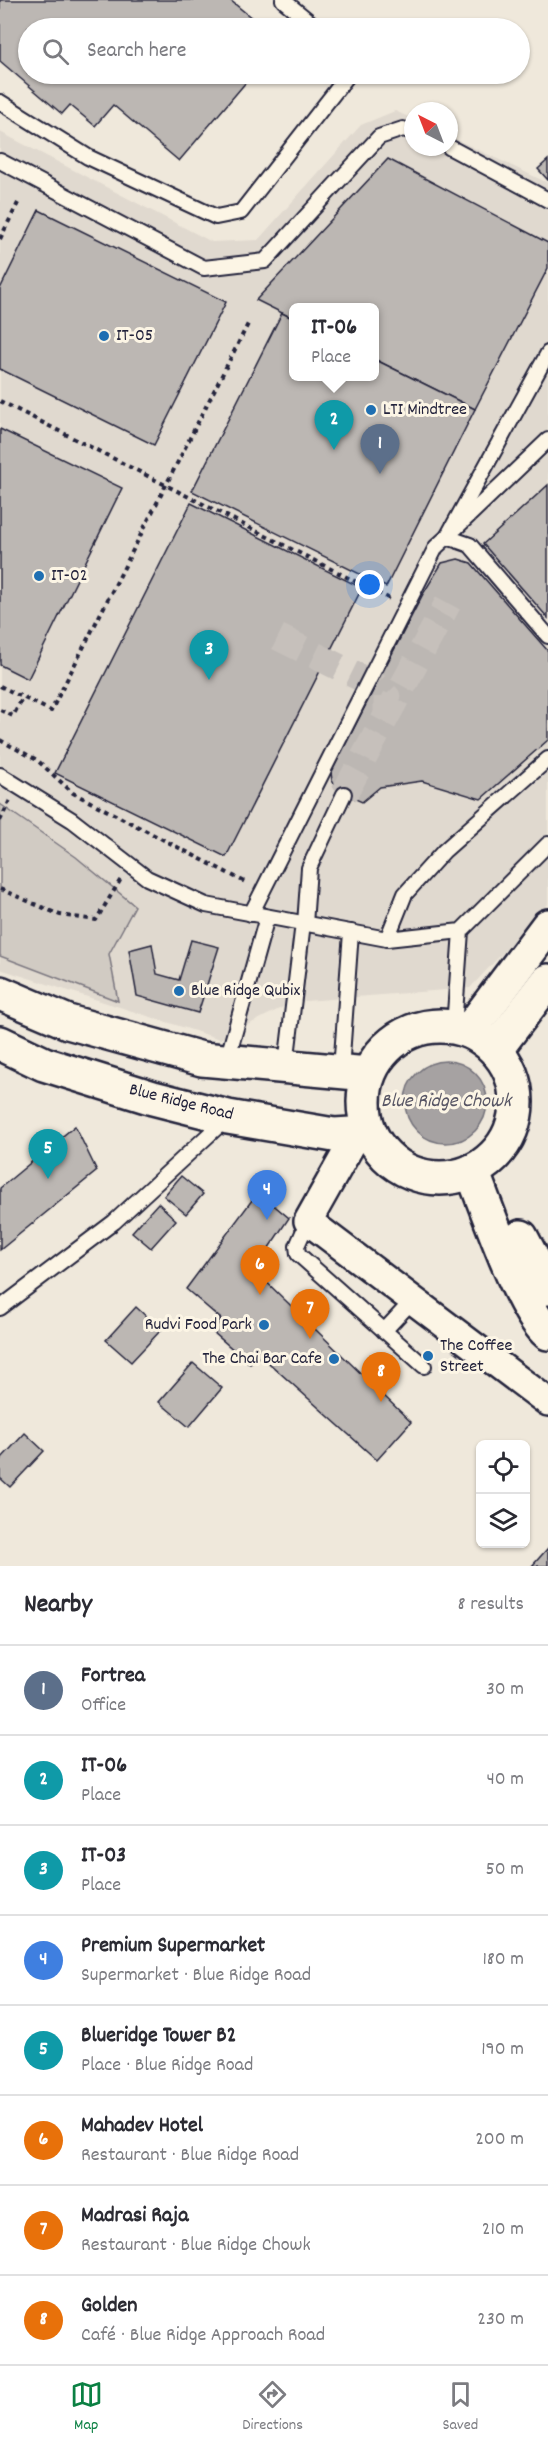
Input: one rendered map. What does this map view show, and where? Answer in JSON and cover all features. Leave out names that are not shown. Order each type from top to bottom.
[{"type":"street","points":[[473,1036],[548,926]]},
{"type":"street","points":[[473,1036],[548,981]]},
{"type":"street","points":[[0,993],[68,1022],[202,1059],[355,1072],[408,1032],[429,1026],[473,1036],[510,1070],[516,1094],[515,1119],[505,1142],[480,1166],[456,1177],[433,1178],[411,1173],[392,1162],[363,1133]]},
{"type":"street","name":"Blue Ridge Road","points":[[0,1044],[44,1064],[153,1098],[228,1117],[257,1120],[303,1131],[334,1135],[363,1133]]},
{"type":"street","points":[[355,1072],[363,1094],[363,1133],[308,1221],[548,1402]]},
{"type":"street","points":[[480,1166],[511,1217],[548,1288]]},
{"type":"street","points":[[480,1166],[525,1300],[539,1325],[548,1333]]},
{"type":"lane","points":[[283,0],[305,18]]},
{"type":"lane","points":[[0,102],[88,157],[216,217],[241,212],[341,84]]},
{"type":"lane","points":[[0,161],[204,268],[265,261],[379,137],[404,129]]},
{"type":"lane","points":[[458,152],[548,200]]},
{"type":"lane","points":[[447,537],[548,354]]},
{"type":"lane","points":[[251,914],[436,547],[548,440]]},
{"type":"lane","points":[[447,537],[470,545],[548,636]]},
{"type":"lane","points":[[387,939],[405,894],[444,851],[548,759]]},
{"type":"lane","points":[[0,776],[72,820],[147,878],[206,905],[387,939],[461,931],[548,844]]},
{"type":"lane","points":[[286,1065],[309,868],[344,794]]},
{"type":"lane","points":[[227,1060],[267,917]]},
{"type":"lane","points":[[461,931],[473,1036]]},
{"type":"lane","points":[[351,932],[355,1072]]},
{"type":"lane","points":[[0,1308],[114,1222],[228,1117]]},
{"type":"lane","points":[[308,1221],[297,1246],[298,1254],[424,1366]]},
{"type":"lane","points":[[384,1331],[413,1300]]},
{"type":"path","points":[[0,239],[18,202]]},
{"type":"path","points":[[0,686],[51,711],[249,322]]},
{"type":"path","points":[[0,400],[406,607]]},
{"type":"path","points":[[385,609],[390,599]]},
{"type":"path","points":[[0,710],[13,716],[23,697]]},
{"type":"path","points":[[0,740],[37,760],[73,793],[250,884]]},
{"type":"path","points":[[0,889],[60,915],[96,920],[129,865]]},
{"type":"shaded area","points":[[395,111],[404,115],[404,156],[458,156],[458,140],[548,183],[548,904],[470,988],[293,1002],[220,1039],[0,969],[0,132],[212,242],[258,240],[361,125]]},
{"type":"shaded area","points":[[0,804],[76,857],[135,906],[109,954],[118,1001],[0,956]]},
{"type":"water","name":"Blue Ridge Chowk","points":[[446,1061],[462,1064],[475,1073],[484,1086],[487,1102],[484,1118],[475,1131],[462,1140],[446,1143],[430,1140],[417,1131],[408,1118],[405,1102],[408,1086],[417,1073],[430,1064]]},
{"type":"building","points":[[0,0],[230,0],[252,18],[18,18],[18,76],[0,61]]},
{"type":"building","points":[[27,84],[244,84],[179,161],[113,105],[95,126],[70,105],[62,114]]},
{"type":"building","points":[[388,159],[548,243],[548,268],[475,409],[379,361],[379,303],[289,303],[289,316],[256,300]]},
{"type":"building","points":[[548,160],[548,180],[538,169]]},
{"type":"building","name":"IT-05","points":[[39,210],[226,302],[154,445],[0,369],[0,289]]},
{"type":"building","points":[[282,313],[289,316],[289,381],[379,381],[379,361],[475,409],[386,587],[192,491]]},
{"type":"building","name":"IT-02","points":[[0,429],[122,488],[28,679],[0,665]]},
{"type":"building","points":[[548,485],[548,618],[483,544]]},
{"type":"building","points":[[191,503],[362,588],[226,857],[55,773]]},
{"type":"building","points":[[458,559],[471,563],[548,651],[548,740],[481,799],[422,781],[380,787],[362,802],[344,794],[332,781],[331,772],[423,594],[442,563]]},
{"type":"building","points":[[191,940],[219,947],[198,1013],[137,996],[129,950],[152,944],[157,974],[179,980]]},
{"type":"building","points":[[75,1126],[97,1171],[0,1250],[0,1188]]},
{"type":"building","points":[[181,1176],[203,1194],[186,1214],[164,1196]]},
{"type":"building","name":"Rudvi Food Park","points":[[258,1192],[289,1218],[254,1270],[411,1422],[377,1460],[261,1356],[250,1364],[213,1332],[221,1319],[186,1289]]},
{"type":"building","points":[[158,1203],[176,1220],[151,1248],[132,1232]]},
{"type":"building","points":[[136,1307],[161,1330],[131,1362],[106,1340]]},
{"type":"building","points":[[193,1363],[222,1388],[189,1427],[159,1402]]},
{"type":"building","points":[[25,1433],[44,1451],[10,1487],[0,1478],[0,1460]]},
{"type":"building","points":[[548,1548],[548,1566],[532,1566]]},
{"type":"tunnel","points":[[344,794],[448,603]]},
{"type":"tunnel","points":[[278,637],[375,685],[387,697],[387,716]]},
{"type":"place","name":"IT-05","points":[[104,336]]},
{"type":"place","name":"LTI Mindtree","points":[[371,410]]},
{"type":"place","name":"IT-06","points":[[334,450]]},
{"type":"place","name":"Fortrea","points":[[380,474]]},
{"type":"place","name":"IT-02","points":[[39,576]]},
{"type":"place","name":"IT-03","points":[[209,680]]},
{"type":"place","name":"Blue Ridge Qubix","points":[[179,991]]},
{"type":"place","name":"Blueridge Tower B2","points":[[48,1179]]},
{"type":"place","name":"Premium Supermarket","points":[[267,1220]]},
{"type":"place","name":"Mahadev Hotel","points":[[260,1295]]},
{"type":"place","name":"Rudvi Food Park","points":[[264,1325]]},
{"type":"place","name":"Madrasi Raja","points":[[310,1339]]},
{"type":"place","name":"The Coffee Street","points":[[428,1356]]},
{"type":"place","name":"The Chai Bar Cafe","points":[[334,1359]]},
{"type":"place","name":"Golden","points":[[381,1402]]}]
